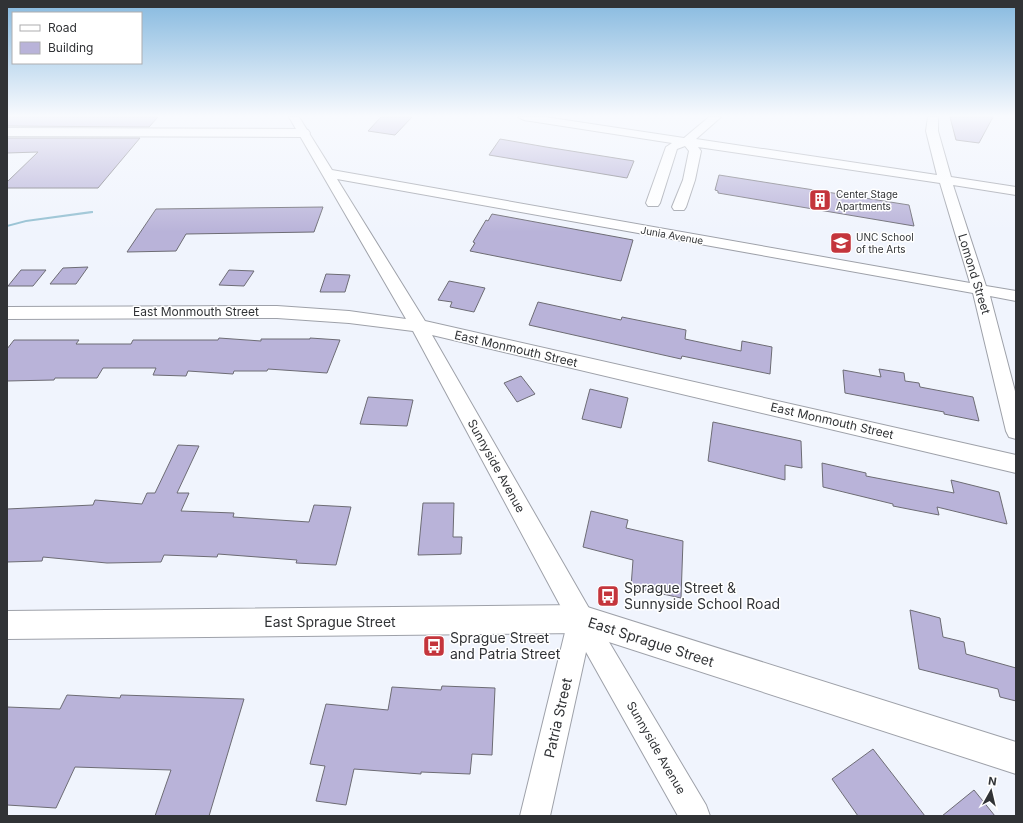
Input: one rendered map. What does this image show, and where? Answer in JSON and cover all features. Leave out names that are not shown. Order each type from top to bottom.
[{"type":"main road","name":"East Sprague Street","points":[[7,625],[581,619],[1016,758]]},
{"type":"street","name":"Sunnyside Avenue","points":[[316,155],[419,326],[581,619],[695,816]]},
{"type":"street","points":[[653,203],[669,155]]},
{"type":"street","points":[[679,207],[689,180],[694,155]]},
{"type":"street","points":[[782,155],[1016,191]]},
{"type":"street","name":"Lomond Street","points":[[938,155],[980,290],[1016,431]]},
{"type":"street","name":"Junia Avenue","points":[[327,173],[1016,296]]},
{"type":"street","name":"East Monmouth Street","points":[[7,313],[276,312],[349,317],[419,326],[1016,464]]},
{"type":"street","name":"Patria Street","points":[[534,816],[581,619]]},
{"type":"building","points":[[34,155],[125,155],[98,188],[7,188],[7,182]]},
{"type":"building","points":[[491,155],[599,155],[634,161],[627,178]]},
{"type":"building","name":"Center Stage Apartments","points":[[719,175],[909,205],[914,226],[718,193],[718,191],[715,190]]},
{"type":"building","points":[[323,207],[314,232],[186,234],[176,251],[127,252],[156,209]]},
{"type":"building","points":[[492,214],[633,240],[621,281],[470,251],[475,243],[473,242],[486,220],[488,221]]},
{"type":"building","points":[[88,267],[76,284],[50,284],[63,268]]},
{"type":"building","points":[[21,270],[46,270],[33,286],[8,286]]},
{"type":"building","points":[[229,270],[254,271],[244,286],[219,285]]},
{"type":"building","points":[[326,274],[350,275],[345,292],[320,292]]},
{"type":"building","points":[[449,281],[485,288],[474,312],[450,307],[452,302],[438,300]]},
{"type":"building","points":[[538,302],[621,320],[622,317],[686,330],[685,339],[741,351],[742,341],[772,347],[770,374],[682,356],[681,359],[529,325]]},
{"type":"building","points":[[219,338],[261,341],[261,339],[310,338],[340,340],[327,373],[268,369],[267,371],[234,371],[233,374],[188,371],[186,376],[153,375],[156,368],[103,368],[97,378],[55,378],[54,380],[7,381],[7,349],[14,340],[79,340],[76,344],[131,344],[133,340],[218,340]]},
{"type":"building","points":[[879,369],[904,373],[905,381],[919,383],[920,387],[973,397],[979,421],[944,414],[944,412],[845,393],[843,370],[881,377]]},
{"type":"building","points":[[521,376],[535,394],[517,402],[504,383]]},
{"type":"building","points":[[590,389],[628,398],[621,428],[582,419]]},
{"type":"building","points":[[368,397],[413,400],[407,426],[360,424]]},
{"type":"building","points":[[713,422],[801,441],[802,468],[785,465],[785,480],[708,461]]},
{"type":"building","points":[[178,445],[199,446],[177,493],[189,493],[181,511],[234,513],[233,517],[309,522],[314,505],[351,507],[336,565],[296,563],[297,560],[218,554],[217,557],[164,555],[161,562],[107,563],[43,557],[42,561],[7,562],[7,509],[93,505],[95,500],[142,504],[147,493],[155,493]]},
{"type":"building","points":[[822,463],[866,473],[866,476],[954,493],[951,480],[999,492],[1007,524],[937,507],[939,515],[893,506],[893,504],[823,487]]},
{"type":"building","points":[[423,503],[454,503],[453,537],[462,537],[461,554],[418,555]]},
{"type":"building","points":[[591,511],[628,520],[626,528],[683,541],[681,598],[631,587],[633,560],[583,547]]},
{"type":"building","points":[[910,610],[940,618],[943,637],[964,642],[966,654],[1016,668],[1016,701],[1000,697],[998,689],[919,669]]},
{"type":"building","points":[[442,686],[495,688],[492,755],[472,754],[470,774],[421,772],[421,774],[354,769],[346,805],[316,801],[325,766],[310,764],[326,704],[388,710],[392,687],[441,690]]},
{"type":"building","points":[[67,695],[120,698],[121,695],[244,699],[209,816],[155,816],[171,770],[75,767],[56,808],[7,805],[7,707],[60,709]]},
{"type":"building","points":[[873,749],[925,816],[858,816],[832,779]]},
{"type":"building","points":[[974,790],[995,816],[942,816]]},
{"type":"waterway","points":[[7,226],[26,221],[91,212]]},
{"type":"place","name":"Center Stage Apartments","points":[[820,200]]},
{"type":"place","name":"UNC School of the Arts","points":[[841,243]]},
{"type":"place","name":"Sprague Street & Sunnyside School Road","points":[[608,596]]},
{"type":"place","name":"Sprague Street and Patria Street","points":[[434,646]]}]
